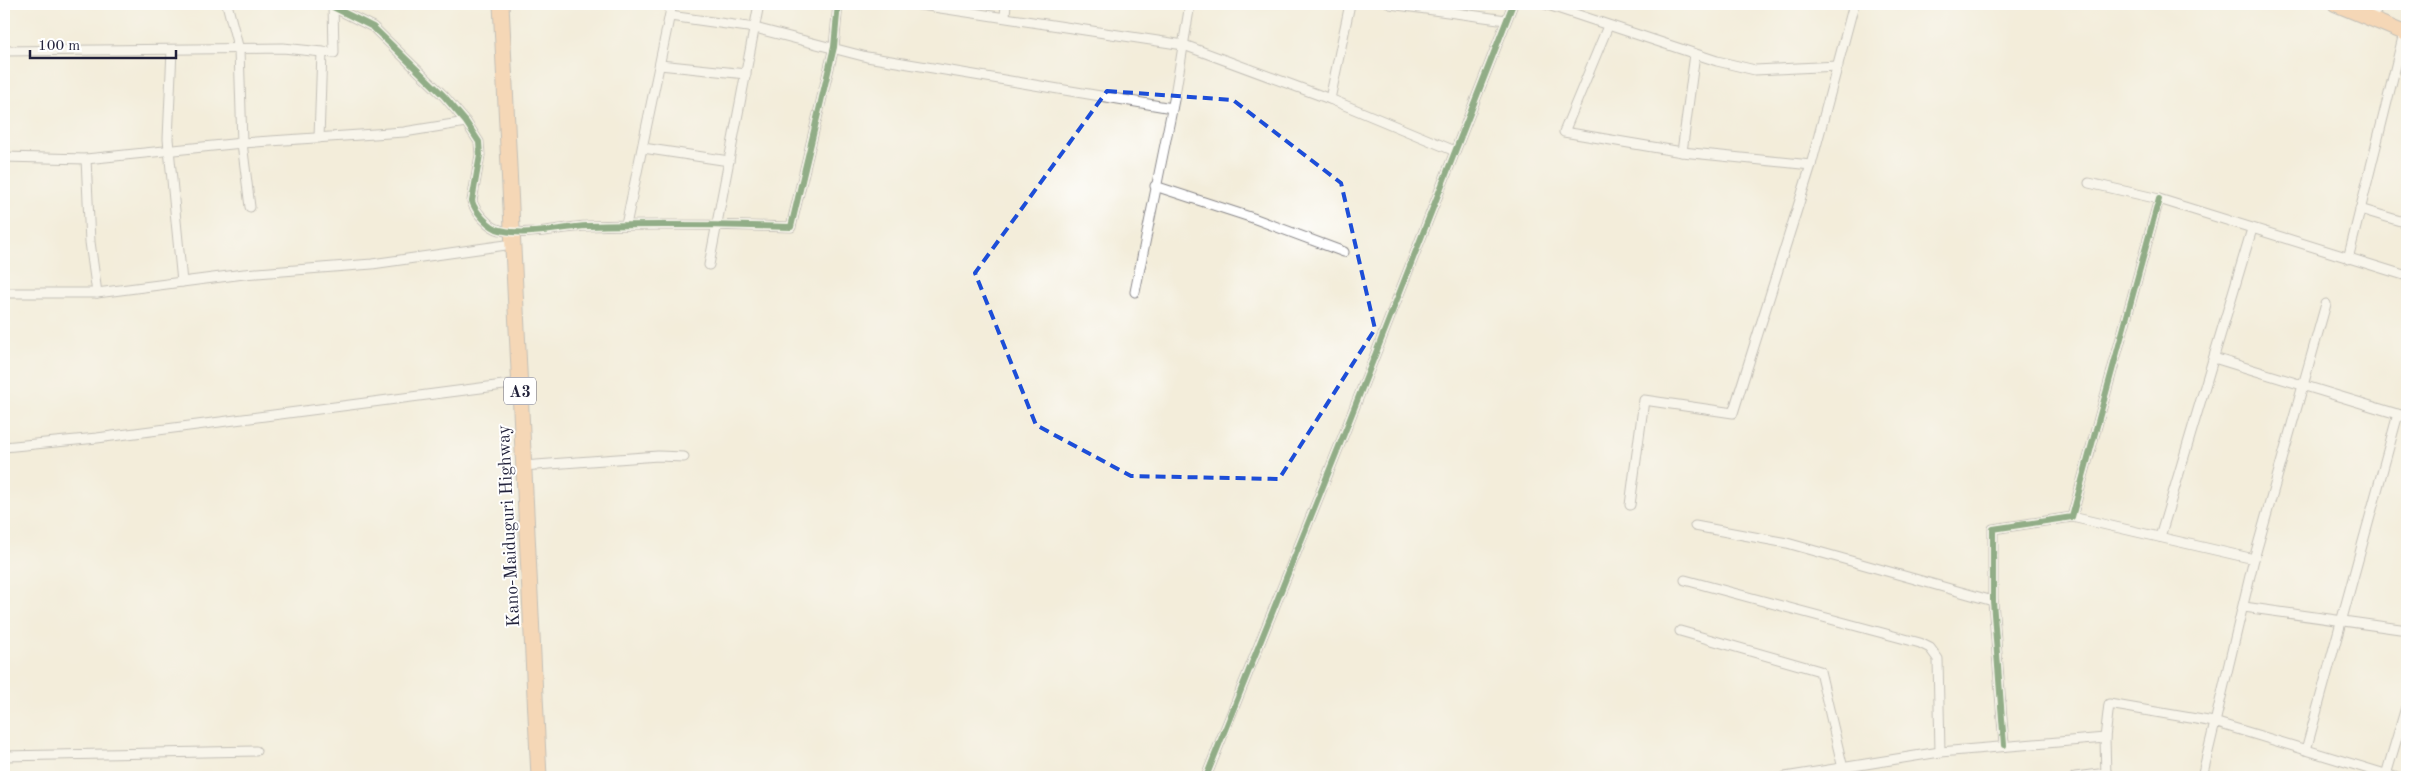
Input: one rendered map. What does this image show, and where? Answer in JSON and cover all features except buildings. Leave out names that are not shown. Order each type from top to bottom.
[{"type":"highway","name":"Kano-Maiduguri Highway","points":[[501,4],[539,777]]},
{"type":"main road","points":[[2335,4],[2406,33]]},
{"type":"street","points":[[227,4],[239,50],[242,143],[250,207]]},
{"type":"street","points":[[626,225],[672,4]]},
{"type":"street","points":[[709,265],[760,4]]},
{"type":"street","points":[[4,293],[97,292],[244,274],[372,264],[586,226],[717,225],[791,227],[834,47],[838,4]]},
{"type":"street","points":[[914,4],[1184,45],[1330,99],[1455,151]]},
{"type":"street","points":[[1005,18],[1006,4]]},
{"type":"street","points":[[1135,292],[1172,108],[1190,4]]},
{"type":"street","points":[[1330,99],[1350,4]]},
{"type":"street","points":[[1390,4],[1506,20]]},
{"type":"street","points":[[1206,777],[1341,443],[1512,4]]},
{"type":"street","points":[[1545,4],[1695,54],[1755,70],[1838,66]]},
{"type":"street","points":[[1630,505],[1644,400],[1733,413],[1811,165],[1854,4]]},
{"type":"street","points":[[2372,20],[2379,4]]},
{"type":"street","points":[[4,51],[239,50],[283,48],[334,53],[333,5],[373,26],[444,96],[466,122],[479,142],[480,154],[472,201],[473,206],[491,226],[512,238]]},
{"type":"street","points":[[670,16],[755,28],[867,57],[1172,108]]},
{"type":"street","points":[[1608,26],[1564,132],[1682,152],[1811,165]]},
{"type":"street","points":[[2348,258],[2406,33]]},
{"type":"street","points":[[172,50],[169,82],[169,151],[182,282]]},
{"type":"street","points":[[319,138],[322,52]]},
{"type":"street","points":[[1682,152],[1695,54]]},
{"type":"street","points":[[660,65],[746,74]]},
{"type":"street","points":[[4,157],[86,158],[242,143],[404,132],[466,122]]},
{"type":"street","points":[[642,148],[729,161]]},
{"type":"street","points":[[86,158],[90,242],[97,292]]},
{"type":"street","points":[[2089,184],[2159,199],[2407,276]]},
{"type":"street","points":[[1155,186],[1253,218],[1344,252]]},
{"type":"street","points":[[2072,517],[2159,199]]},
{"type":"street","points":[[2360,209],[2407,223]]},
{"type":"street","points":[[2160,537],[2252,229]]},
{"type":"street","points":[[2202,777],[2254,559],[2326,304]]},
{"type":"street","points":[[2214,358],[2403,415],[2340,619],[2306,750]]},
{"type":"street","points":[[4,447],[97,438],[519,383]]},
{"type":"street","points":[[524,466],[658,456],[684,457]]},
{"type":"street","points":[[2004,745],[1993,602],[1993,529],[2072,517],[2254,559]]},
{"type":"street","points":[[1695,526],[1787,543],[1993,602]]},
{"type":"street","points":[[1685,580],[1920,643],[1930,648],[1936,653],[1938,659],[1940,752]]},
{"type":"street","points":[[2244,607],[2340,619],[2407,630]]},
{"type":"street","points":[[1680,631],[1820,671],[1845,773]]},
{"type":"street","points":[[2075,777],[2106,774],[2105,738],[2109,704],[2214,722],[2391,776],[2407,704]]},
{"type":"street","points":[[1785,777],[1845,773],[1940,752],[2004,745],[2105,738]]},
{"type":"street","points":[[4,756],[256,751]]},
{"type":"highlighted area","points":[[1107,91],[1233,100],[1341,183],[1375,329],[1279,479],[1131,476],[1036,425],[975,273]]},
{"type":"cycle path","points":[[333,4],[333,7],[373,27],[444,96],[466,122],[479,142],[480,155],[472,201],[483,219],[496,229],[511,232],[613,225],[791,227],[834,47],[838,4]]},
{"type":"cycle path","points":[[1206,777],[1344,434],[1513,4]]},
{"type":"cycle path","points":[[2004,745],[1993,601],[1993,529],[2072,517],[2159,199]]}]
